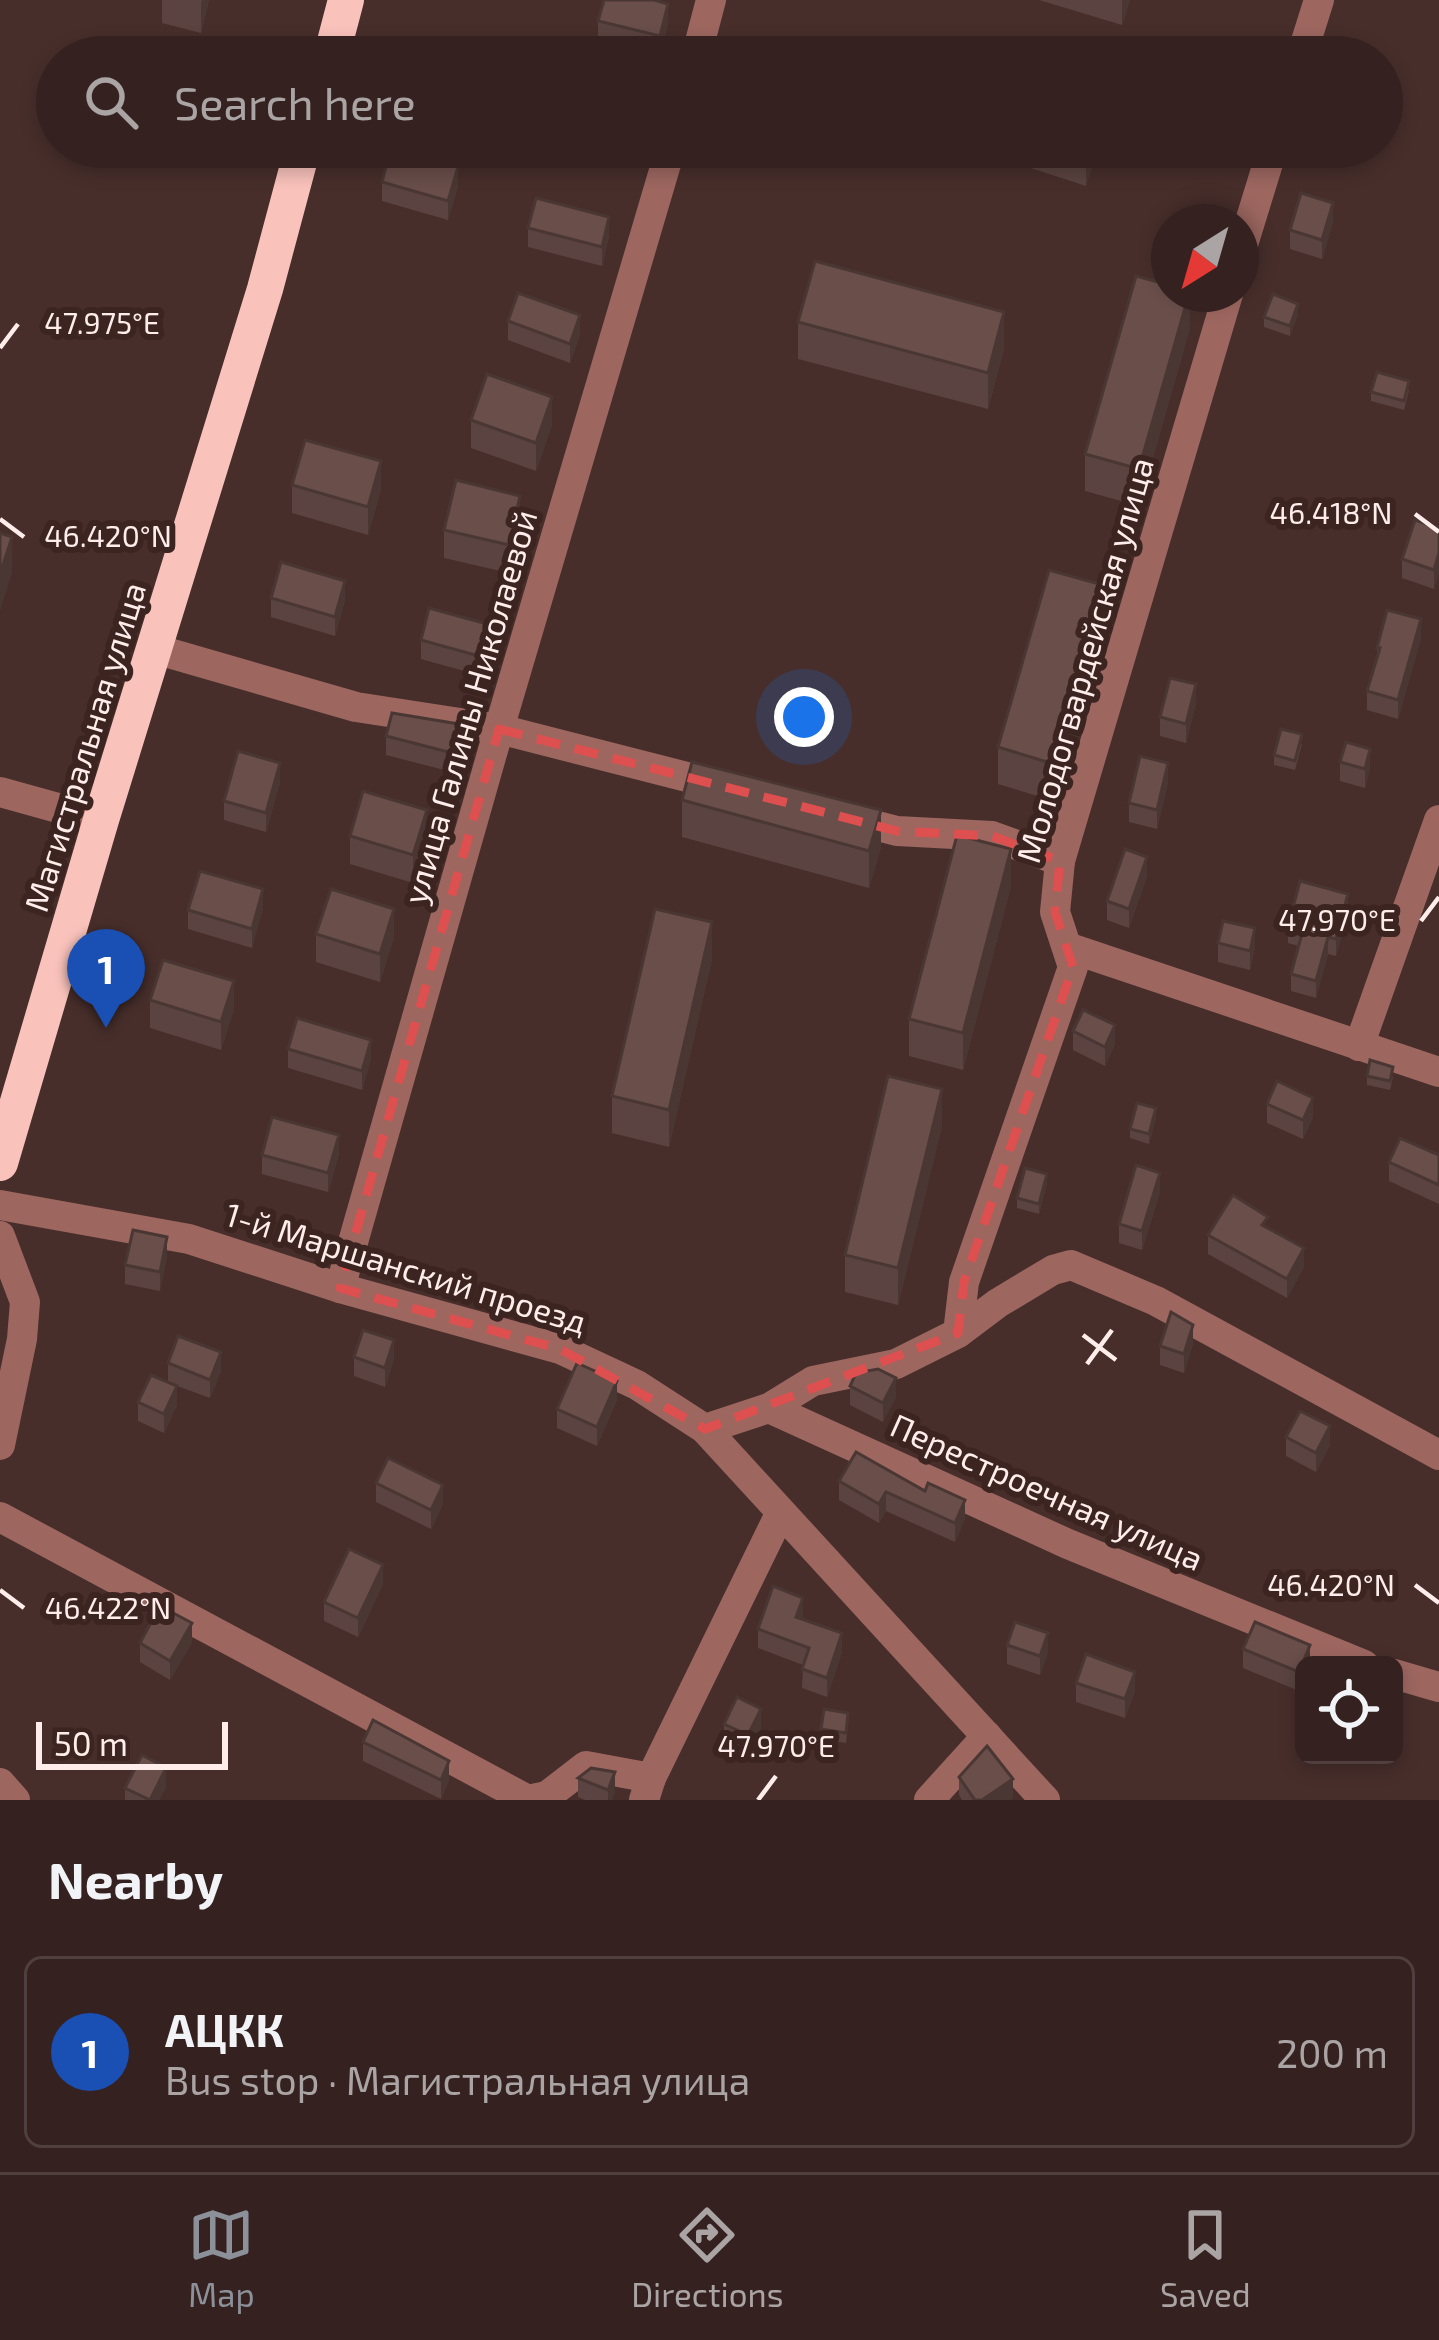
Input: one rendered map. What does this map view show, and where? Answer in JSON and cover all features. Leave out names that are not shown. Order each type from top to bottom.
[{"type":"highway","points":[[337,36],[346,0]]},
{"type":"highway","name":"Магистральная улица","points":[[0,1163],[265,289],[297,168]]},
{"type":"street","points":[[702,36],[711,0]]},
{"type":"street","points":[[1308,36],[1319,0]]},
{"type":"street","name":"улица Галины Николаевой","points":[[340,1288],[665,168]]},
{"type":"street","points":[[1255,204],[1267,168]]},
{"type":"street","name":"Молодогвардейская улица","points":[[958,1333],[964,1282],[1073,967],[1054,912],[1060,861],[1223,312]]},
{"type":"street","points":[[155,650],[356,707],[499,729],[762,796]]},
{"type":"street","points":[[0,792],[101,820]]},
{"type":"street","points":[[807,808],[897,831],[992,836],[1060,861]]},
{"type":"street","points":[[1359,1046],[1439,820]]},
{"type":"street","points":[[1067,947],[1439,1072]]},
{"type":"street","name":"1-й Маршанский проезд","points":[[0,1205],[189,1239],[340,1288],[560,1349],[637,1384],[705,1429],[1045,1800]]},
{"type":"street","points":[[0,1236],[25,1302],[0,1445]]},
{"type":"street","points":[[705,1429],[769,1408],[813,1381],[896,1364],[958,1333],[1053,1270],[1071,1265],[1156,1301],[1439,1455]]},
{"type":"street","name":"Перестроечная улица","points":[[769,1408],[1068,1544],[1342,1656]]},
{"type":"street","points":[[0,1516],[528,1800],[547,1796],[586,1766],[648,1789],[780,1514]]},
{"type":"street","points":[[1403,1677],[1439,1687]]},
{"type":"street","points":[[929,1800],[987,1736]]},
{"type":"street","points":[[0,1783],[15,1800]]},
{"type":"highlighted area","points":[[499,729],[897,831],[992,836],[1060,861],[1055,912],[1073,967],[964,1282],[958,1333],[705,1429],[560,1349],[340,1288]]},
{"type":"building","points":[[604,0],[668,4],[660,36],[598,21]]},
{"type":"building","points":[[386,168],[458,168],[448,201],[382,182]]},
{"type":"building","points":[[1301,193],[1333,203],[1322,240],[1290,230]]},
{"type":"building","points":[[536,198],[609,217],[602,247],[528,228]]},
{"type":"building","points":[[815,261],[1004,312],[988,373],[798,322]]},
{"type":"building","points":[[1136,276],[1151,280],[1151,312],[1184,312],[1139,469],[1085,454]]},
{"type":"building","points":[[518,293],[580,315],[570,344],[508,321]]},
{"type":"building","points":[[1273,294],[1298,304],[1290,326],[1264,317]]},
{"type":"building","points":[[1377,372],[1409,381],[1404,401],[1371,392]]},
{"type":"building","points":[[487,374],[552,397],[536,443],[471,420]]},
{"type":"building","points":[[305,440],[381,461],[368,507],[292,485]]},
{"type":"building","points":[[456,480],[520,496],[509,545],[444,530]]},
{"type":"building","points":[[1415,520],[1439,528],[1434,570],[1402,559]]},
{"type":"building","points":[[0,533],[12,537],[0,574]]},
{"type":"building","points":[[281,562],[345,581],[335,617],[271,598]]},
{"type":"building","points":[[1049,570],[1110,587],[1057,765],[998,747]]},
{"type":"building","points":[[429,608],[491,625],[482,657],[421,640]]},
{"type":"building","points":[[1387,610],[1421,619],[1398,700],[1367,691]]},
{"type":"building","points":[[1170,678],[1196,684],[1186,724],[1160,717]]},
{"type":"building","points":[[392,713],[459,724],[452,753],[386,736]]},
{"type":"building","points":[[1281,729],[1302,734],[1295,761],[1274,755]]},
{"type":"building","points":[[1346,742],[1370,749],[1365,769],[1340,762]]},
{"type":"building","points":[[238,751],[280,763],[266,813],[224,801]]},
{"type":"building","points":[[1140,756],[1168,763],[1157,810],[1129,803]]},
{"type":"building","points":[[692,762],[881,810],[869,851],[682,800]]},
{"type":"building","points":[[363,791],[427,810],[413,855],[350,836]]},
{"type":"building","points":[[957,835],[1011,849],[963,1033],[909,1019]]},
{"type":"building","points":[[1125,849],[1147,857],[1129,909],[1107,901]]},
{"type":"building","points":[[200,871],[263,889],[252,929],[188,910]]},
{"type":"building","points":[[1300,881],[1348,894],[1336,939],[1328,937],[1316,981],[1291,974],[1303,930],[1288,926]]},
{"type":"building","points":[[331,889],[394,909],[380,954],[316,934]]},
{"type":"building","points":[[655,909],[712,922],[669,1110],[612,1096]]},
{"type":"building","points":[[1223,921],[1255,928],[1250,951],[1218,943]]},
{"type":"building","points":[[163,960],[234,981],[221,1022],[150,1000]]},
{"type":"building","points":[[1083,1010],[1115,1025],[1105,1047],[1073,1031]]},
{"type":"building","points":[[297,1018],[371,1040],[362,1071],[288,1049]]},
{"type":"building","points":[[1370,1060],[1393,1067],[1390,1081],[1367,1076]]},
{"type":"building","points":[[888,1076],[942,1089],[898,1268],[845,1255]]},
{"type":"building","points":[[1277,1081],[1313,1098],[1303,1120],[1267,1104]]},
{"type":"building","points":[[1137,1103],[1156,1108],[1149,1134],[1130,1129]]},
{"type":"building","points":[[272,1117],[339,1135],[328,1173],[262,1155]]},
{"type":"building","points":[[1400,1138],[1439,1155],[1439,1185],[1389,1162]]},
{"type":"building","points":[[1136,1165],[1160,1173],[1142,1231],[1119,1224]]},
{"type":"building","points":[[1025,1168],[1047,1174],[1039,1204],[1017,1198]]},
{"type":"building","points":[[1233,1195],[1268,1217],[1262,1225],[1304,1248],[1287,1279],[1208,1235]]},
{"type":"building","points":[[133,1230],[167,1237],[160,1272],[125,1265]]},
{"type":"building","points":[[1171,1312],[1193,1325],[1184,1354],[1160,1346]]},
{"type":"building","points":[[363,1330],[394,1340],[385,1368],[354,1357]]},
{"type":"building","points":[[178,1336],[221,1352],[210,1380],[168,1363]]},
{"type":"building","points":[[577,1363],[617,1381],[597,1427],[557,1409]]},
{"type":"building","points":[[878,1369],[896,1378],[883,1403],[850,1386],[856,1373]]},
{"type":"building","points":[[151,1375],[177,1386],[164,1414],[138,1402]]},
{"type":"building","points":[[1300,1411],[1330,1426],[1316,1453],[1286,1437]]},
{"type":"building","points":[[856,1452],[925,1491],[928,1483],[965,1500],[955,1523],[886,1492],[879,1504],[839,1481]]},
{"type":"building","points":[[388,1458],[443,1485],[431,1510],[376,1483]]},
{"type":"building","points":[[349,1549],[383,1565],[358,1618],[324,1602]]},
{"type":"building","points":[[773,1586],[803,1598],[796,1617],[842,1633],[827,1678],[802,1669],[809,1648],[758,1629]]},
{"type":"building","points":[[160,1606],[192,1623],[170,1661],[140,1643]]},
{"type":"building","points":[[1015,1622],[1048,1633],[1040,1656],[1007,1645]]},
{"type":"building","points":[[1255,1622],[1310,1645],[1306,1656],[1295,1656],[1295,1670],[1243,1649]]},
{"type":"building","points":[[1086,1654],[1135,1672],[1125,1699],[1076,1683]]},
{"type":"building","points":[[737,1697],[761,1709],[748,1735],[724,1724]]},
{"type":"building","points":[[824,1709],[848,1713],[846,1733],[821,1729]]},
{"type":"building","points":[[373,1720],[449,1761],[441,1780],[363,1742]]},
{"type":"building","points":[[987,1746],[1013,1779],[975,1800],[959,1777]]},
{"type":"building","points":[[142,1755],[166,1768],[150,1800],[125,1788]]},
{"type":"building","points":[[591,1768],[615,1772],[608,1790],[578,1778]]},
{"type":"place","name":"АЦКК","points":[[106,1028]]}]
